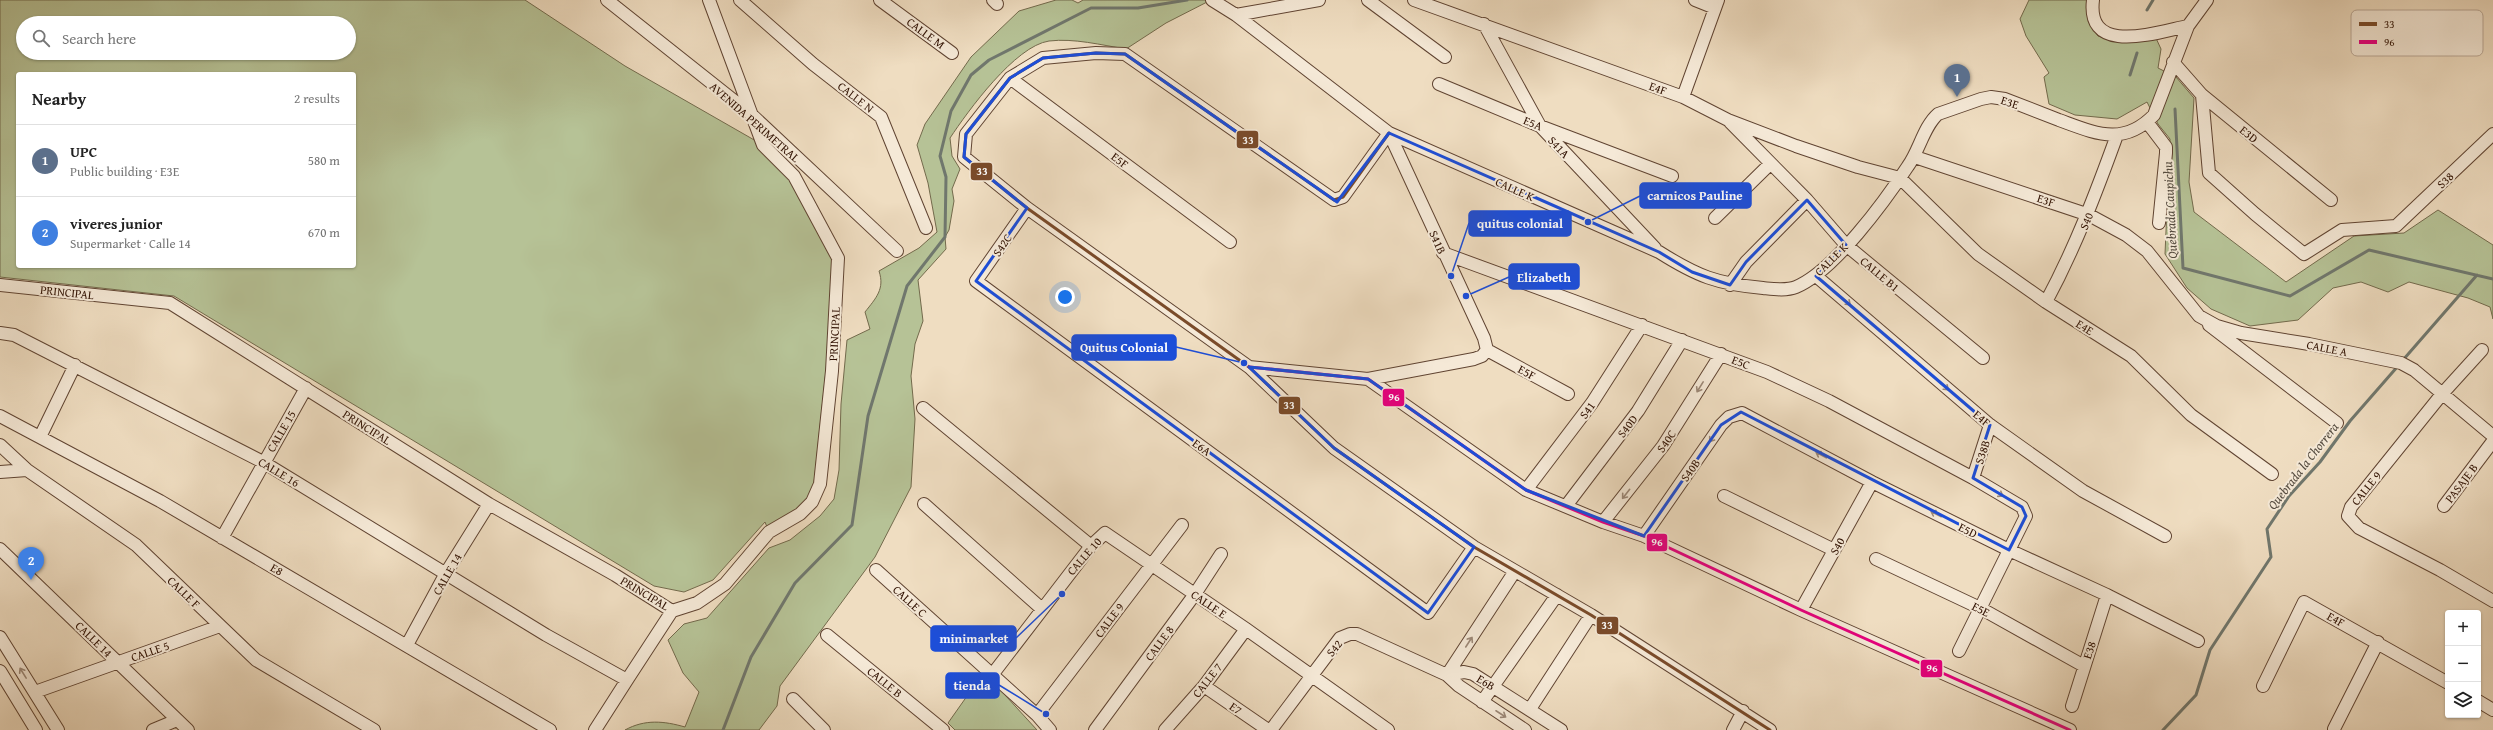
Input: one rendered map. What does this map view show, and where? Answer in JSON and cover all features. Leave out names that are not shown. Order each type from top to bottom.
[{"type":"street","name":"AVENIDA PERIMETRAL","points":[[607,0],[752,115],[897,251]]},
{"type":"street","name":"PRINCIPAL","points":[[0,285],[170,303],[489,504],[615,575],[672,611],[697,603],[725,584],[769,532],[800,514],[812,502],[820,484],[832,371],[838,258],[794,176],[763,145],[709,0]]},
{"type":"street","name":"CALLE N","points":[[740,0],[813,64],[881,117],[926,228]]},
{"type":"street","name":"CALLE M","points":[[880,0],[952,53]]},
{"type":"street","name":"CALLE K","points":[[1212,0],[1236,15],[1389,134],[1659,252],[1692,272],[1730,285],[1785,289],[1795,287],[1816,276],[1846,245],[1900,178]]},
{"type":"street","points":[[1236,15],[1319,0]]},
{"type":"street","points":[[1368,0],[1445,58]]},
{"type":"street","name":"E4F","points":[[1414,0],[1484,24],[1683,98],[1728,120],[1858,167],[1900,178]]},
{"type":"street","points":[[1683,98],[1716,4],[1695,0]]},
{"type":"street","points":[[2093,0],[2093,16],[2097,25],[2105,34],[2113,36],[2139,36],[2188,26]]},
{"type":"street","points":[[2159,223],[2166,147],[2151,118],[2188,26],[2207,0]]},
{"type":"street","name":"S41A","points":[[1484,24],[1540,126],[1659,252]]},
{"type":"street","points":[[1389,134],[1343,198],[1334,200],[1125,54],[1096,53],[1043,58],[1010,78],[966,134],[964,157],[1027,208],[1249,367],[1334,448],[1474,547],[1591,616],[1770,730]]},
{"type":"street","name":"E3D","points":[[2172,66],[2202,95],[2331,200]]},
{"type":"street","name":"E5F","points":[[1010,78],[1230,242]]},
{"type":"street","name":"E5A","points":[[1439,84],[1540,126],[1672,176]]},
{"type":"street","name":"S38","points":[[2202,95],[2209,173],[2254,214],[2304,254],[2342,230],[2396,226],[2493,134]]},
{"type":"street","name":"E3E","points":[[1900,178],[1915,157],[1933,120],[1938,114],[1991,97],[2005,99],[2098,134],[2117,135],[2130,132],[2151,118]]},
{"type":"street","name":"CALLE B1","points":[[1728,120],[1807,200],[1846,245],[1982,358]]},
{"type":"street","name":"S41B","points":[[1389,134],[1443,253],[1484,338],[1487,350]]},
{"type":"street","name":"S40","points":[[2046,302],[2069,259],[2089,215],[2117,135]]},
{"type":"street","name":"E3F","points":[[1915,157],[2089,215],[2126,235],[2148,251],[2163,268],[2199,316]]},
{"type":"street","points":[[1715,218],[1770,164]]},
{"type":"street","name":"E4E","points":[[1900,178],[1978,254],[2046,302],[2131,356],[2191,415],[2272,474]]},
{"type":"street","points":[[1730,285],[1746,262],[1807,200]]},
{"type":"street","name":"S42C","points":[[976,281],[1027,208]]},
{"type":"street","name":"E5C","points":[[1443,253],[1721,354],[1767,372],[1817,395],[1973,478],[2022,507],[2026,516],[2009,550]]},
{"type":"street","name":"E4F","points":[[1816,276],[1990,425],[2083,491],[2165,536]]},
{"type":"street","name":"E6A","points":[[976,281],[1428,613],[1474,547]]},
{"type":"street","points":[[2199,316],[2233,346],[2336,423]]},
{"type":"street","name":"CALLE A","points":[[2199,316],[2241,333],[2309,344],[2400,363],[2414,370],[2493,436]]},
{"type":"street","name":"S41","points":[[1526,490],[1592,403],[1642,325]]},
{"type":"street","name":"CALLE 16","points":[[0,333],[14,335],[263,462],[546,635],[627,680]]},
{"type":"street","name":"S40D","points":[[1566,506],[1638,411],[1682,340]]},
{"type":"street","points":[[1249,367],[1368,379],[1474,359],[1482,356],[1487,350]]},
{"type":"street","name":"E5F","points":[[1487,350],[1568,394]]},
{"type":"street","name":"CALLE 9","points":[[2482,350],[2442,394],[2351,507],[2348,516],[2359,528],[2440,570],[2493,602]]},
{"type":"street","name":"S40C","points":[[1603,522],[1663,446],[1721,354]]},
{"type":"street","points":[[40,436],[75,365]]},
{"type":"street","points":[[1368,379],[1526,490],[1603,522],[1644,536],[1801,610],[2066,729]]},
{"type":"street","name":"CALLE 15","points":[[222,538],[263,462],[306,388]]},
{"type":"street","points":[[923,408],[1091,546]]},
{"type":"street","name":"E5D","points":[[1742,413],[1872,482],[2009,550],[2108,595],[2198,641]]},
{"type":"street","name":"S40B","points":[[1644,536],[1721,425],[1729,417],[1742,413]]},
{"type":"street","name":"E8","points":[[0,416],[160,501],[550,730]]},
{"type":"street","name":"S38B","points":[[1973,478],[1990,425]]},
{"type":"street","name":"PASAJE B","points":[[2444,506],[2493,441]]},
{"type":"street","name":"CALLE F","points":[[0,445],[27,470],[136,546],[256,660],[374,730]]},
{"type":"street","points":[[0,472],[27,470]]},
{"type":"street","name":"S40","points":[[1801,610],[1872,482]]},
{"type":"street","points":[[1724,496],[1834,550]]},
{"type":"street","name":"CALLE 14","points":[[407,645],[446,573],[489,504]]},
{"type":"street","points":[[924,504],[1042,609]]},
{"type":"street","name":"CALLE 9","points":[[1037,715],[1182,525]]},
{"type":"street","name":"CALLE 10","points":[[992,675],[1091,546],[1105,533]]},
{"type":"street","name":"CALLE E","points":[[1105,533],[1246,629],[1388,730]]},
{"type":"street","name":"CALLE 14","points":[[0,549],[188,730]]},
{"type":"street","points":[[1959,650],[2009,550]]},
{"type":"street","name":"CALLE 8","points":[[1095,730],[1195,594],[1221,554]]},
{"type":"street","name":"E5E","points":[[1876,558],[1980,608],[2084,666]]},
{"type":"street","name":"CALLE C","points":[[876,570],[1037,715],[1050,730]]},
{"type":"street","points":[[1447,675],[1515,571]]},
{"type":"street","points":[[1482,702],[1557,595]]},
{"type":"street","name":"E38","points":[[2072,706],[2108,595]]},
{"type":"street","name":"E4F","points":[[2263,686],[2304,602],[2378,642],[2446,682]]},
{"type":"street","points":[[595,730],[672,611]]},
{"type":"street","points":[[1530,709],[1591,616]]},
{"type":"street","name":"CALLE 5","points":[[35,692],[220,626]]},
{"type":"street","name":"CALLE 7","points":[[1165,730],[1204,686],[1246,629]]},
{"type":"street","name":"S42","points":[[1270,730],[1312,677],[1340,638],[1350,634],[1357,634],[1447,675]]},
{"type":"street","name":"CALLE B","points":[[827,635],[943,730]]},
{"type":"street","points":[[0,637],[58,730]]},
{"type":"street","points":[[2334,729],[2378,642]]},
{"type":"street","points":[[0,672],[36,730]]},
{"type":"street","name":"E6B","points":[[1447,675],[1469,672],[1494,686],[1561,730]]},
{"type":"street","name":"E6B","points":[[1447,675],[1521,729]]},
{"type":"street","name":"E7","points":[[1204,686],[1270,730]]},
{"type":"street","points":[[793,699],[824,730]]},
{"type":"street","points":[[2481,703],[2493,710]]},
{"type":"street","points":[[1733,730],[1743,712]]},
{"type":"street","points":[[153,730],[177,720]]},
{"type":"highlighted area","points":[[1096,53],[1125,54],[1337,202],[1389,133],[1659,252],[1692,272],[1730,285],[1746,262],[1807,200],[1846,245],[1816,276],[1990,425],[1973,478],[2022,507],[2026,516],[2009,550],[1741,412],[1721,425],[1644,536],[1526,490],[1368,379],[1249,367],[1334,448],[1474,547],[1428,613],[976,281],[1027,208],[964,157],[963,147],[966,134],[1010,78],[1043,58]]},
{"type":"green space","points":[[0,0],[525,0],[625,66],[763,145],[794,176],[838,258],[812,502],[769,532],[765,522],[713,580],[684,592],[654,586],[174,296],[0,277]]},
{"type":"green space","points":[[1056,0],[1072,0],[1078,3],[1083,0],[1211,0],[1166,23],[1126,49],[1068,40],[1049,41],[1036,45],[1022,54],[1007,67],[980,97],[950,138],[952,156],[960,169],[952,189],[954,201],[949,230],[945,237],[946,249],[918,280],[923,321],[915,344],[911,376],[915,419],[911,487],[875,557],[780,686],[777,706],[759,730],[625,730],[632,726],[655,722],[670,723],[685,727],[699,692],[683,673],[668,640],[684,624],[707,618],[769,548],[790,540],[820,516],[834,499],[839,470],[841,404],[847,340],[870,329],[865,312],[876,298],[880,288],[881,277],[879,271],[919,248],[937,232],[928,183],[917,145],[925,124],[971,57],[1019,11]]},
{"type":"green space","points":[[2029,0],[2090,0],[2092,27],[2098,36],[2112,40],[2155,36],[2161,49],[2158,68],[2176,77],[2194,98],[2189,182],[2194,212],[2286,282],[2354,236],[2404,233],[2438,210],[2493,245],[2493,319],[2490,307],[2468,298],[2409,282],[2388,292],[2361,282],[2333,288],[2298,320],[2250,326],[2211,309],[2187,288],[2165,254],[2170,139],[2158,124],[2147,102],[2117,119],[2075,115],[2049,104],[2044,77],[2049,73],[2026,36],[2020,19]]},
{"type":"green space","points":[[984,672],[1037,730],[955,730],[948,723]]},
{"type":"waterway","points":[[723,730],[751,657],[795,583],[852,525],[868,416],[907,286],[945,237],[946,177],[940,156],[951,111],[971,75],[989,60],[1091,8],[1138,8],[1187,0]]},
{"type":"waterway","points":[[2147,10],[2153,0]]},
{"type":"waterway","points":[[2130,75],[2137,53]]},
{"type":"waterway","name":"Quebrada Caupichu","points":[[2175,109],[2183,268],[2290,296],[2369,250],[2493,279]]},
{"type":"waterway","name":"Quebrada la Chorrera","points":[[2403,360],[2477,275]]},
{"type":"waterway","name":"Quebrada la Chorrera","points":[[2163,730],[2196,695],[2210,650],[2271,557],[2267,529],[2289,496],[2320,462],[2350,421],[2398,366]]},
{"type":"transit line","name":"33","points":[[1389,133],[1343,197],[1334,200],[1125,54],[1096,53],[1043,58],[1010,78],[966,134],[964,157],[1027,208],[1249,367],[1334,448],[1474,547],[1591,615],[1770,730]]},
{"type":"transit line","name":"96","points":[[1249,367],[1368,379],[1526,490],[1603,522],[1644,536],[1801,610],[2070,730]]},
{"type":"place","name":"UPC","points":[[1957,97]]},
{"type":"place","name":"carnicos Pauline","points":[[1588,222]]},
{"type":"place","name":"quitus colonial","points":[[1451,276]]},
{"type":"place","name":"Elizabeth","points":[[1466,296]]},
{"type":"place","name":"Quitus Colonial","points":[[1244,363]]},
{"type":"place","name":"viveres junior","points":[[31,580]]},
{"type":"place","name":"minimarket","points":[[1062,594]]},
{"type":"place","name":"tienda","points":[[1046,714]]}]
